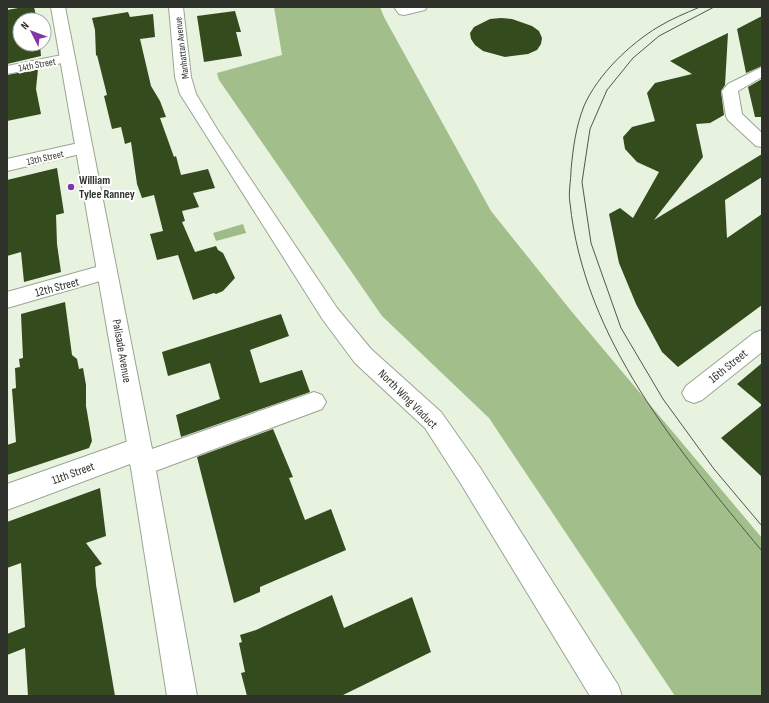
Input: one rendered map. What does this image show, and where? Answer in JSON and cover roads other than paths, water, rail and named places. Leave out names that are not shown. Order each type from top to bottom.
[{"type":"main road","name":"Palisade Avenue","points":[[58,7],[141,457],[182,696]]},
{"type":"main road","name":"Manhattan Avenue","points":[[176,7],[183,77],[188,94],[210,130]]},
{"type":"main road","points":[[402,9],[420,7]]},
{"type":"main road","name":"14th Street","points":[[7,70],[67,58]]},
{"type":"main road","points":[[762,71],[732,87],[730,91],[734,116],[762,142]]},
{"type":"main road","name":"North Wing Viaduct","points":[[210,130],[335,320],[363,356],[432,420],[470,475],[607,696]]},
{"type":"main road","name":"13th Street","points":[[7,166],[83,148]]},
{"type":"main road","name":"12th Street","points":[[7,300],[107,272]]},
{"type":"main road","name":"16th Street","points":[[694,393],[762,339]]},
{"type":"main road","name":"11th Street","points":[[7,497],[141,457],[314,402]]},
{"type":"tram line","points":[[700,7],[668,21],[647,34],[626,51],[606,71],[590,94],[581,114],[577,129],[572,162],[569,199],[579,253],[594,301],[615,346],[640,390],[668,432],[730,513],[762,551]]},
{"type":"tram line","points":[[714,7],[659,36],[633,58],[607,90],[590,129],[582,182],[591,243],[621,328],[663,399],[714,469],[762,526]]},
{"type":"place","name":"William Tylee Ranney","points":[[71,187]]}]
